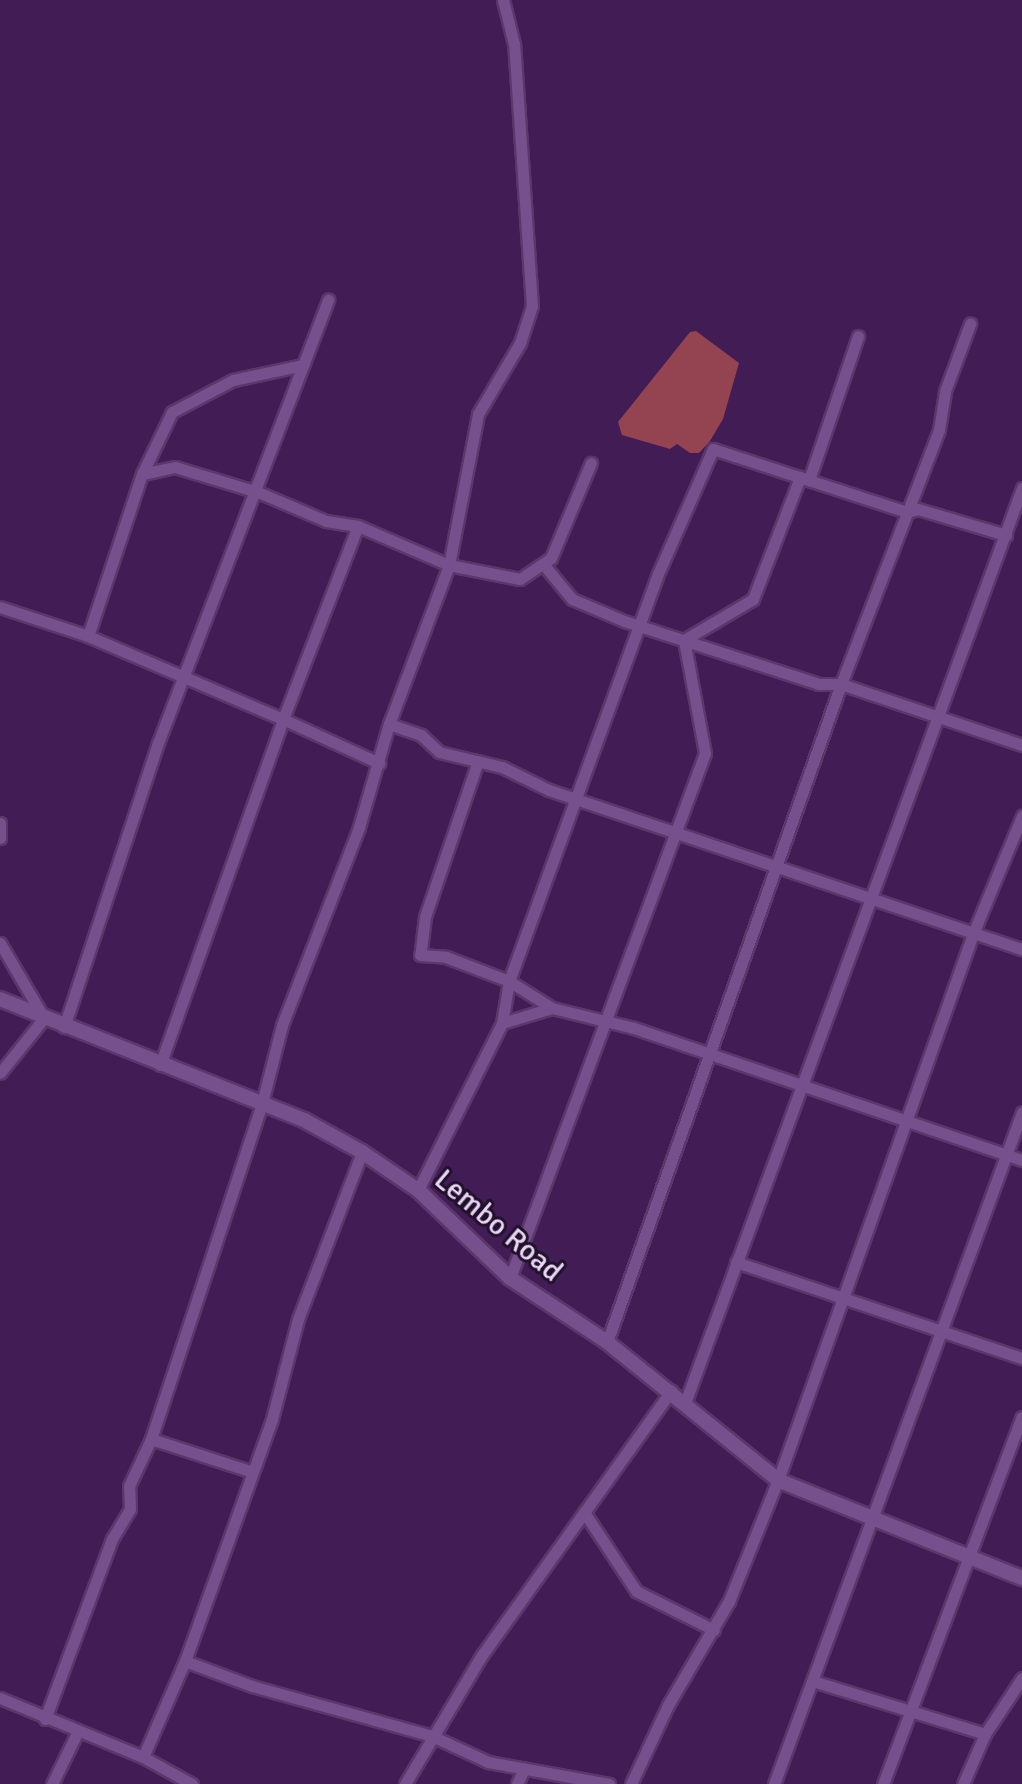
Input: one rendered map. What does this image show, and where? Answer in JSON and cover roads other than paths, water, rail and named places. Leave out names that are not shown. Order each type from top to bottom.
[{"type":"street","points":[[45,1719],[112,1539],[130,1509],[129,1486],[151,1439],[262,1103],[286,1013],[359,827],[389,724],[449,565],[478,414],[520,343],[532,306],[514,44],[503,0]]},
{"type":"street","points":[[64,1027],[158,743],[258,492],[328,299]]},
{"type":"street","points":[[607,1342],[713,1055],[841,684],[939,430],[945,391],[970,324]]},
{"type":"street","points":[[684,640],[753,599],[805,479],[858,336]]},
{"type":"street","points":[[88,636],[142,474],[172,412],[233,380],[303,365]]},
{"type":"street","points":[[418,1190],[502,1023],[509,981],[638,626],[713,449],[907,512],[918,509],[1006,535]]},
{"type":"street","points":[[142,474],[175,467],[258,492],[326,521],[358,526],[449,565],[520,579],[544,565],[591,463]]},
{"type":"street","points":[[685,1403],[805,1087],[935,719],[1022,488]]},
{"type":"street","points":[[160,1065],[283,719],[358,526]]},
{"type":"street","points":[[544,565],[572,599],[638,626],[819,684],[841,684],[935,719],[1022,745]]},
{"type":"street","points":[[0,607],[88,636],[379,763]]},
{"type":"street","points":[[510,1278],[705,753],[684,640]]},
{"type":"street","points":[[389,724],[421,735],[439,752],[478,761],[676,833],[776,867],[873,895],[1022,949]]},
{"type":"street","points":[[478,761],[425,917],[420,955],[446,957],[509,981],[552,1008],[606,1025],[634,1028],[906,1125],[1022,1160]]},
{"type":"street","points":[[631,1784],[668,1705],[714,1630],[778,1480],[974,931],[1022,816]]},
{"type":"street","points":[[0,823],[0,838]]},
{"type":"street","points":[[0,943],[44,1018],[0,1073]]},
{"type":"street","name":"Lembo Road","points":[[0,999],[64,1027],[262,1103],[362,1152],[418,1190],[510,1278],[607,1342],[778,1480],[873,1522],[1022,1578]]},
{"type":"street","points":[[502,1023],[552,1008]]},
{"type":"street","points":[[774,1784],[1022,1112]]},
{"type":"street","points":[[143,1757],[185,1661],[250,1471],[272,1419],[298,1319],[362,1152]]},
{"type":"street","points":[[736,1262],[844,1295],[1022,1358]]},
{"type":"street","points":[[405,1784],[482,1655],[671,1391]]},
{"type":"street","points":[[883,1784],[907,1711],[1022,1417]]},
{"type":"street","points":[[151,1439],[250,1471]]},
{"type":"street","points":[[584,1512],[636,1591],[714,1630]]},
{"type":"street","points":[[185,1661],[252,1686],[432,1736],[488,1762],[609,1784]]},
{"type":"street","points":[[963,1784],[985,1734],[1022,1678]]},
{"type":"street","points":[[813,1681],[985,1734]]},
{"type":"street","points":[[0,1698],[77,1733],[143,1757],[189,1784]]},
{"type":"street","points":[[52,1784],[77,1733]]},
{"type":"street","points":[[517,1784],[524,1769]]}]
